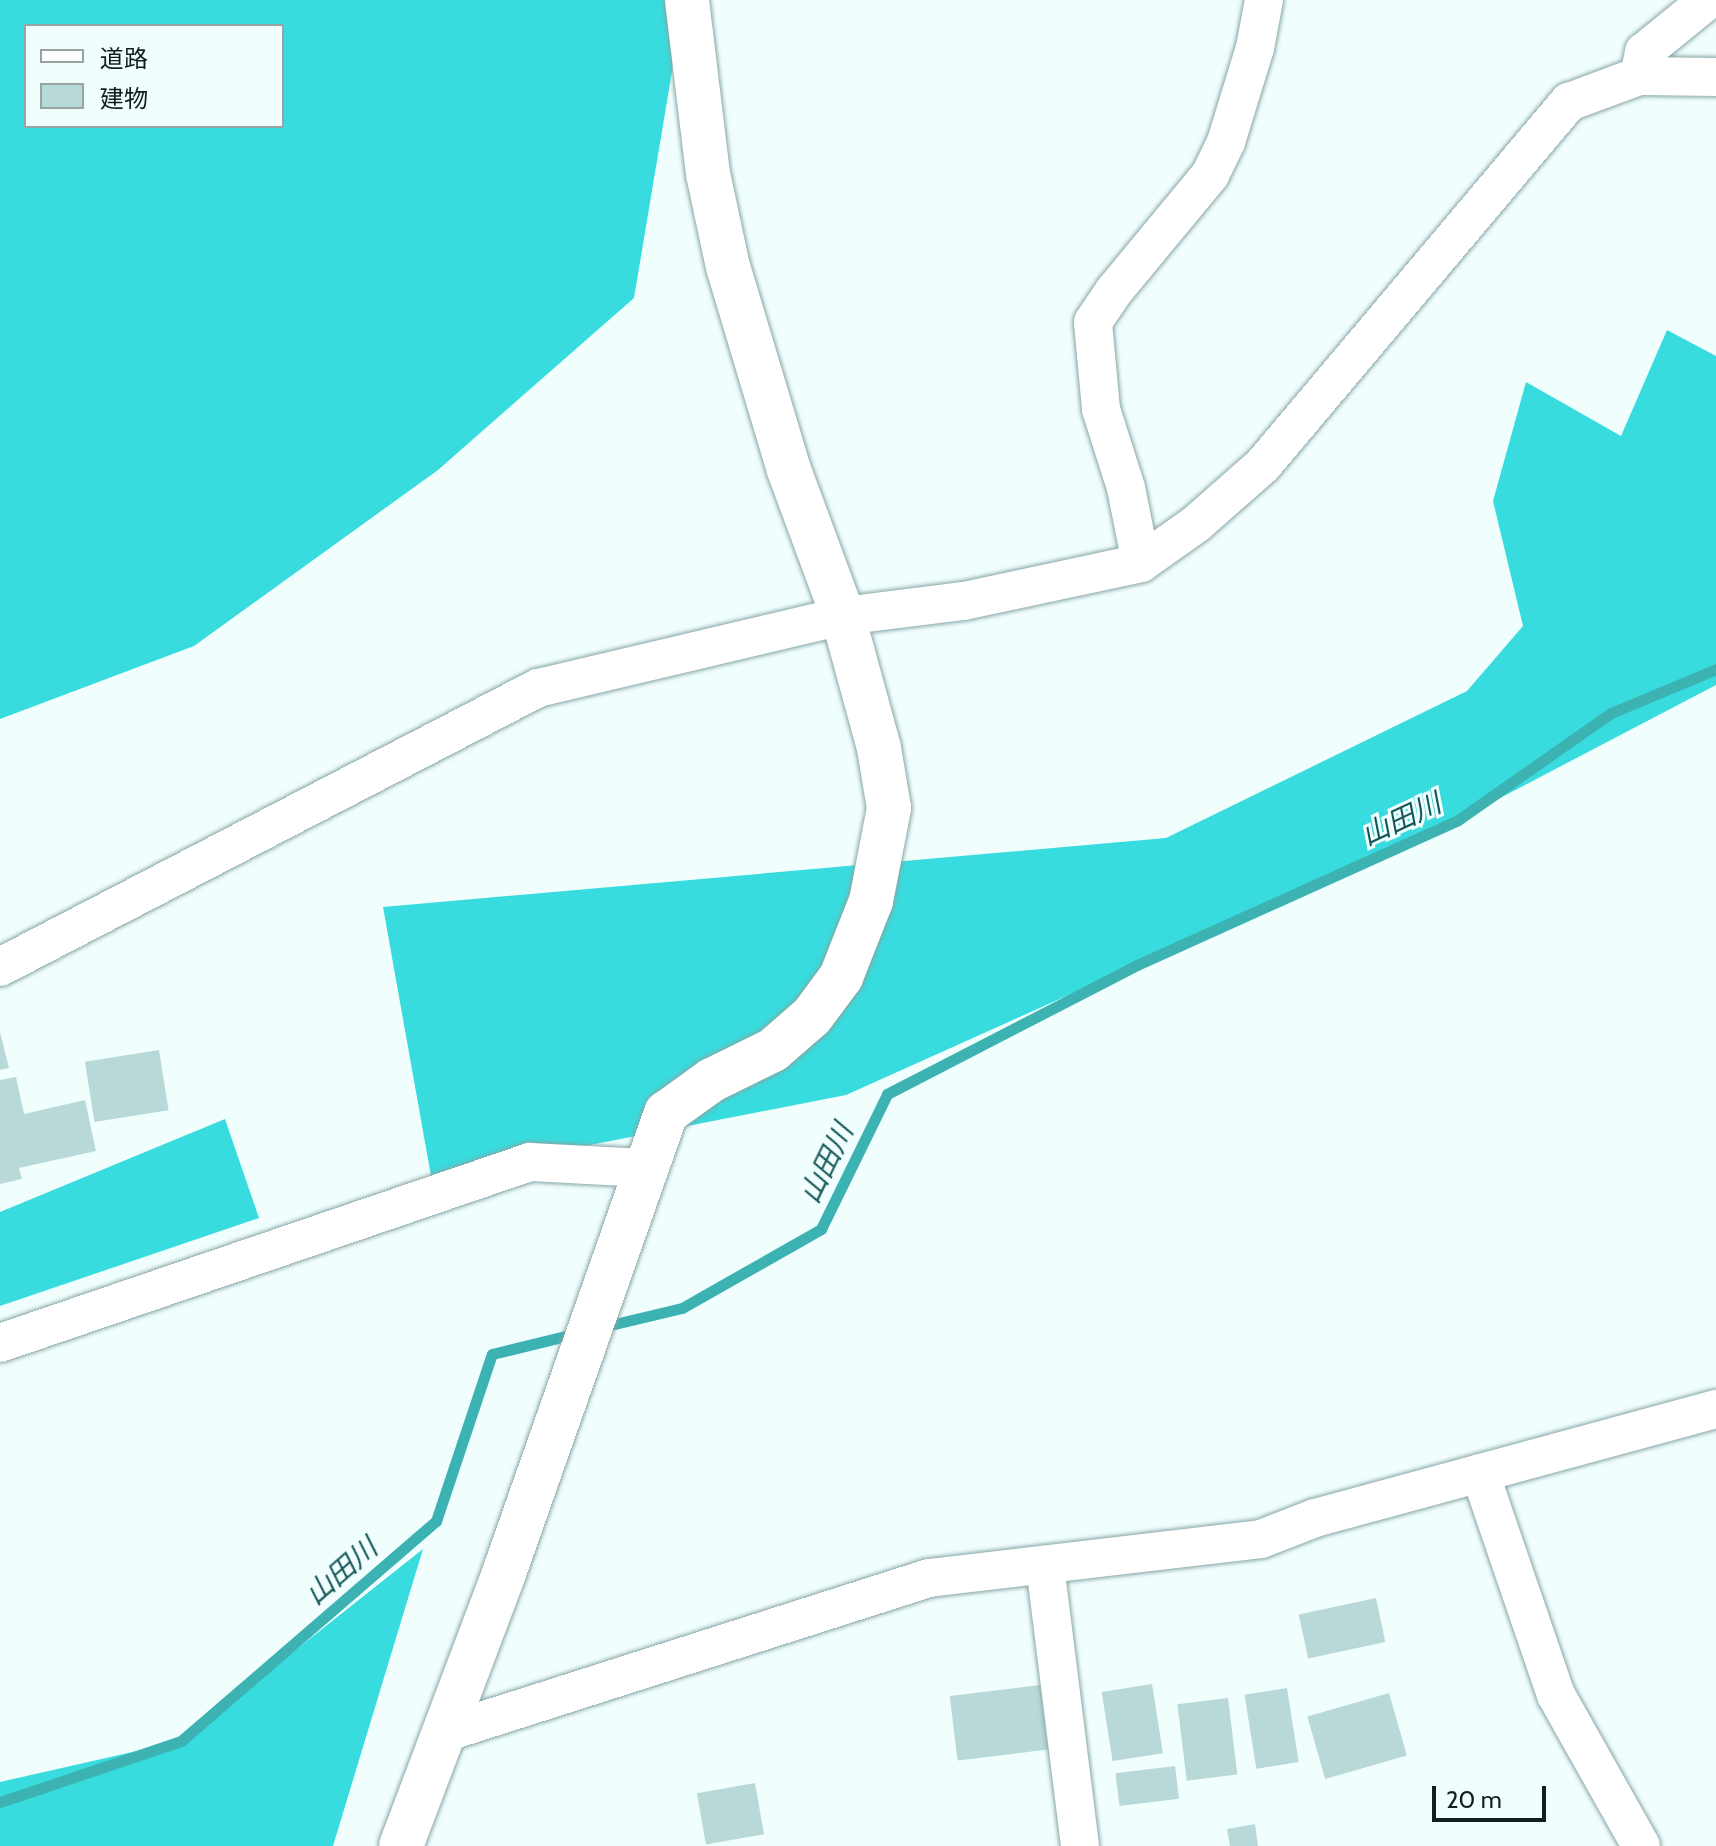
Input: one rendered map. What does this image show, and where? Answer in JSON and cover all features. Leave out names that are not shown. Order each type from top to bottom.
[{"type":"street","points":[[401,1846],[504,1573],[666,1113],[712,1080],[773,1050],[812,1016],[841,977],[871,901],[889,808],[879,748],[843,616],[789,470],[728,267],[708,174],[687,0]]},
{"type":"street","points":[[1141,563],[1126,488],[1101,409],[1093,322],[1114,291],[1210,175],[1226,142],[1255,48],[1264,0]]},
{"type":"street","points":[[1639,76],[1644,52],[1708,0]]},
{"type":"street","points":[[0,967],[538,688],[843,616],[964,601],[1141,563],[1196,524],[1263,465],[1569,102],[1639,76],[1716,77]]},
{"type":"street","points":[[0,1343],[530,1162],[645,1168]]},
{"type":"street","points":[[444,1733],[929,1578],[1261,1539],[1315,1518],[1716,1409]]},
{"type":"street","points":[[1480,1473],[1556,1695],[1641,1846]]},
{"type":"street","points":[[1045,1565],[1080,1846]]},
{"type":"shaded area","points":[[0,0],[684,0],[634,298],[438,470],[194,646],[0,719]]},
{"type":"shaded area","points":[[1667,330],[1716,356],[1716,685],[1458,820],[846,1095],[431,1176],[383,907],[1166,838],[1467,691],[1523,626],[1493,501],[1526,382],[1621,436]]},
{"type":"shaded area","points":[[225,1119],[259,1218],[0,1306],[0,1212]]},
{"type":"shaded area","points":[[423,1549],[333,1846],[0,1846],[0,1782],[181,1741]]},
{"type":"building","points":[[0,1032],[9,1068],[0,1070]]},
{"type":"building","points":[[159,1050],[169,1110],[94,1122],[85,1062]]},
{"type":"building","points":[[16,1077],[24,1114],[85,1100],[96,1151],[19,1168],[22,1179],[0,1184],[0,1080]]},
{"type":"building","points":[[1376,1598],[1385,1642],[1308,1658],[1299,1614]]},
{"type":"building","points":[[1152,1684],[1163,1753],[1113,1761],[1102,1692]]},
{"type":"building","points":[[1040,1685],[1048,1750],[958,1761],[950,1696]]},
{"type":"building","points":[[1287,1688],[1299,1762],[1256,1769],[1245,1695]]},
{"type":"building","points":[[1389,1693],[1407,1755],[1325,1779],[1307,1716]]},
{"type":"building","points":[[1228,1698],[1237,1774],[1187,1781],[1177,1704]]},
{"type":"building","points":[[1175,1766],[1179,1799],[1119,1806],[1115,1773]]},
{"type":"building","points":[[755,1783],[764,1834],[706,1844],[697,1793]]},
{"type":"building","points":[[1255,1824],[1258,1846],[1230,1846],[1227,1829]]},
{"type":"waterway","name":"山田川","points":[[602,1327],[682,1308],[821,1229],[887,1094],[1137,965],[1458,820],[1611,713],[1716,669]]},
{"type":"waterway","name":"山田川","points":[[0,1802],[181,1741],[436,1521],[492,1354],[578,1333]]}]
